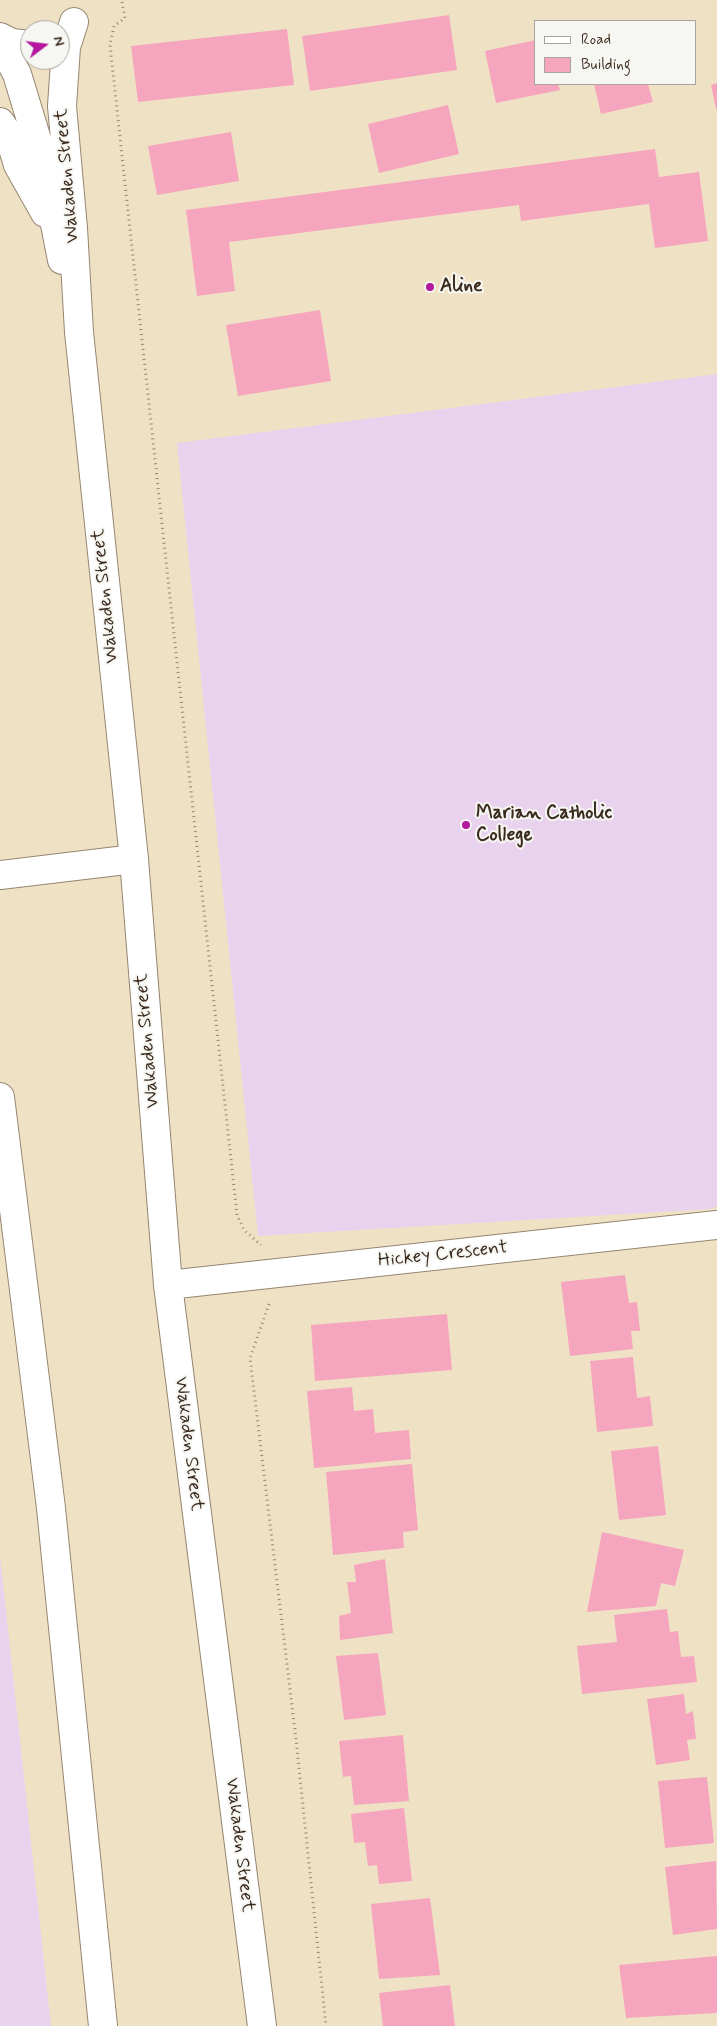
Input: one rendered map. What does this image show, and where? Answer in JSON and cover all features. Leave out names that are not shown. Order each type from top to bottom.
[{"type":"main road","name":"Wakaden Street","points":[[72,19],[66,47],[62,106],[74,228],[79,332],[134,859],[168,1285],[262,2026]]},
{"type":"main road","points":[[0,36],[12,43],[20,44]]},
{"type":"main road","name":"Wakaden Street","points":[[0,42],[16,74],[42,153],[55,232],[79,332]]},
{"type":"main road","points":[[0,122],[9,136],[18,165],[55,232]]},
{"type":"main road","points":[[0,875],[134,859]]},
{"type":"main road","points":[[0,1097],[51,1508],[103,2026]]},
{"type":"main road","name":"Hickey Crescent","points":[[168,1285],[717,1225]]},
{"type":"path","points":[[122,2],[125,18],[114,26],[110,45],[238,1215],[244,1230],[262,1246],[266,1265],[254,1276],[270,1301],[250,1358],[296,1739],[326,2026]]},
{"type":"shaded area","name":"Marian Catholic College","points":[[717,374],[717,1206],[710,1209],[258,1236],[177,443]]},
{"type":"shaded area","points":[[0,1556],[51,2026],[0,2026]]},
{"type":"building","points":[[449,15],[457,70],[310,91],[302,36]]},
{"type":"building","points":[[287,29],[294,85],[138,102],[131,46]]},
{"type":"building","points":[[534,40],[534,85],[558,85],[560,90],[496,103],[485,51]]},
{"type":"building","points":[[717,83],[717,109],[716,109],[711,85]]},
{"type":"building","points":[[594,85],[648,85],[653,102],[601,114]]},
{"type":"building","points":[[448,105],[459,154],[379,173],[368,124]]},
{"type":"building","points":[[231,132],[239,181],[157,195],[148,146]]},
{"type":"building","points":[[655,149],[659,177],[699,172],[708,241],[655,248],[649,204],[521,221],[519,205],[229,242],[235,291],[197,296],[186,210]]},
{"type":"building","points":[[320,310],[331,381],[238,396],[226,325]]},
{"type":"building","points":[[625,1275],[629,1303],[637,1302],[640,1331],[631,1331],[633,1349],[570,1356],[561,1282]]},
{"type":"building","points":[[447,1314],[452,1370],[315,1381],[311,1325]]},
{"type":"building","points":[[633,1357],[637,1398],[650,1396],[653,1426],[597,1432],[590,1361]]},
{"type":"building","points":[[352,1387],[354,1411],[373,1409],[375,1433],[409,1430],[411,1459],[314,1468],[307,1391]]},
{"type":"building","points":[[658,1446],[666,1515],[619,1520],[611,1451]]},
{"type":"building","points":[[412,1464],[418,1530],[403,1532],[404,1548],[333,1555],[326,1472]]},
{"type":"building","points":[[602,1532],[684,1550],[675,1586],[661,1583],[656,1606],[587,1612]]},
{"type":"building","points":[[385,1559],[393,1633],[340,1640],[339,1616],[351,1613],[347,1582],[356,1582],[354,1565]]},
{"type":"building","points":[[667,1609],[670,1632],[678,1631],[681,1657],[694,1656],[697,1682],[582,1694],[577,1646],[617,1642],[614,1615]]},
{"type":"building","points":[[378,1653],[386,1715],[344,1720],[336,1656]]},
{"type":"building","points":[[684,1694],[686,1714],[693,1711],[696,1739],[687,1740],[690,1760],[656,1765],[647,1699]]},
{"type":"building","points":[[403,1735],[409,1801],[354,1805],[351,1776],[343,1777],[339,1741]]},
{"type":"building","points":[[707,1777],[714,1843],[665,1848],[658,1781]]},
{"type":"building","points":[[404,1808],[412,1881],[379,1884],[377,1865],[368,1866],[365,1842],[354,1843],[351,1814]]},
{"type":"building","points":[[716,1861],[717,1929],[673,1935],[665,1867]]},
{"type":"building","points":[[430,1898],[440,1975],[379,1979],[371,1904]]},
{"type":"building","points":[[717,1956],[717,2013],[626,2018],[619,1965]]},
{"type":"building","points":[[450,1985],[455,2026],[383,2026],[379,1993]]},
{"type":"place","name":"Aline","points":[[430,287]]},
{"type":"place","name":"Marian Catholic College","points":[[466,825]]}]
